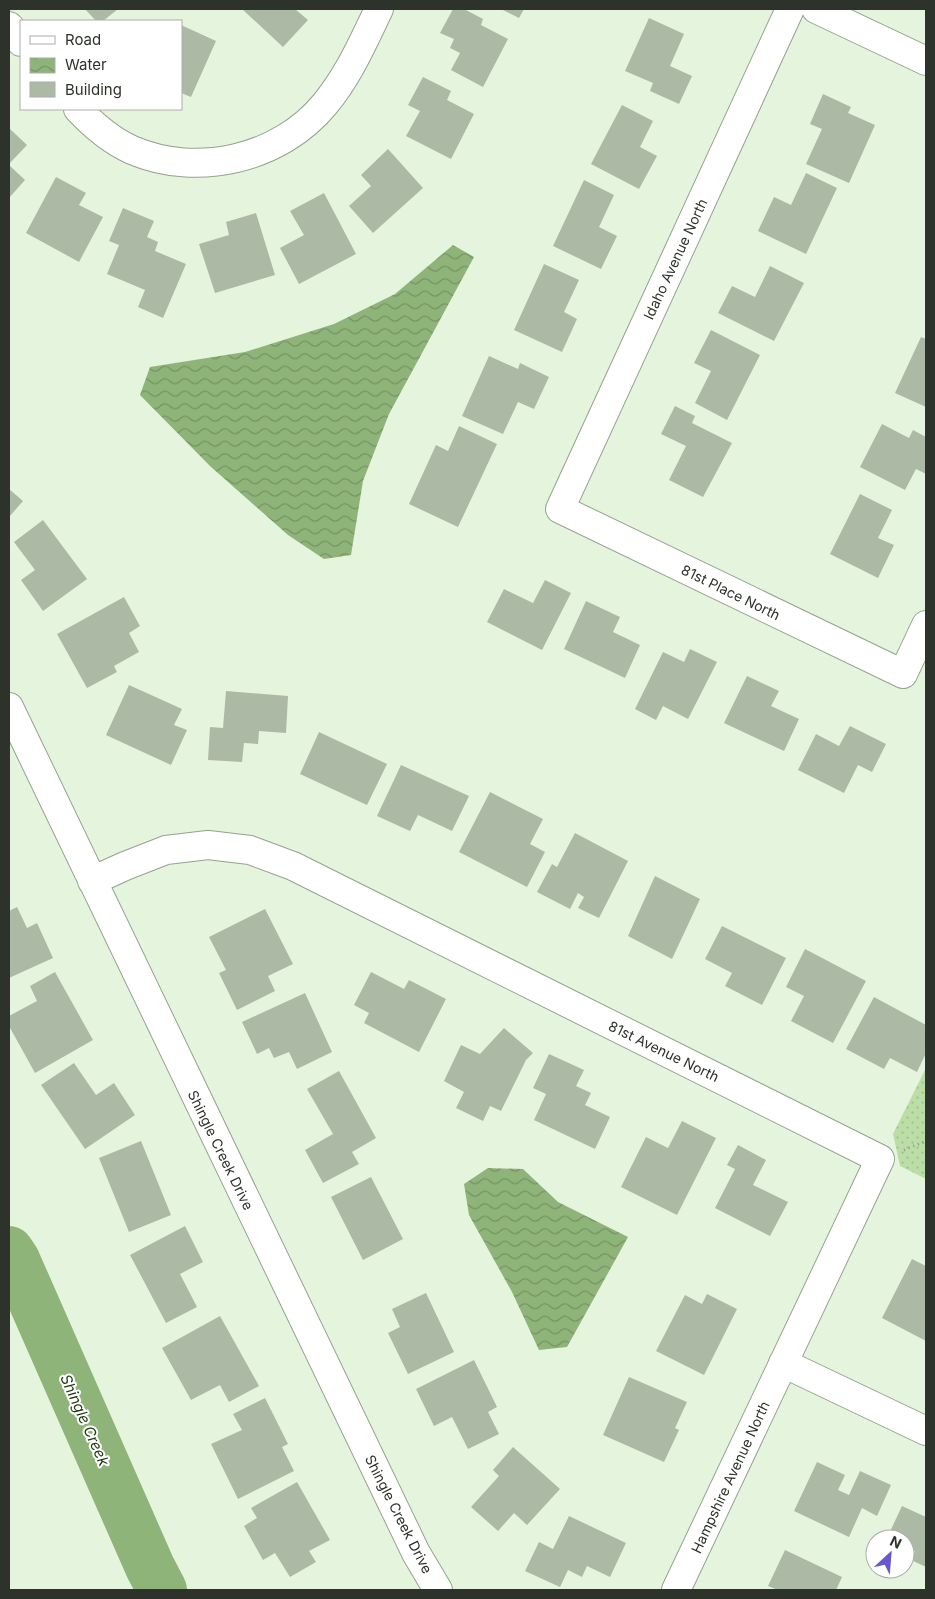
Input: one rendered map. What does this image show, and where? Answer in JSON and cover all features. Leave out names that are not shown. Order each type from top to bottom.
[{"type":"street","points":[[79,110],[95,126],[131,150],[170,161],[214,163],[256,153],[293,134],[324,105],[350,70],[379,9]]},
{"type":"street","name":"Idaho Avenue North","points":[[560,509],[790,9]]},
{"type":"street","points":[[816,9],[926,61]]},
{"type":"street","points":[[9,26],[20,41]]},
{"type":"street","name":"81st Place North","points":[[560,509],[903,674],[926,625]]},
{"type":"street","name":"Shingle Creek Drive","points":[[9,707],[411,1544],[438,1590]]},
{"type":"street","name":"81st Avenue North","points":[[92,881],[166,850],[208,845],[250,850],[293,866],[880,1159],[783,1363]]},
{"type":"street","points":[[783,1363],[926,1431]]},
{"type":"street","name":"Hampshire Avenue North","points":[[676,1590],[783,1363]]},
{"type":"shaded area","points":[[926,1068],[926,1179],[900,1166],[893,1134]]},
{"type":"water","points":[[453,245],[474,257],[389,414],[363,481],[351,555],[324,559],[288,535],[210,466],[140,395],[150,367],[245,352],[334,324],[395,294]]},
{"type":"water","points":[[488,1168],[523,1169],[558,1202],[628,1237],[567,1347],[539,1350],[512,1292],[469,1215],[464,1184]]},
{"type":"building","points":[[85,9],[118,9],[104,20],[95,20]]},
{"type":"building","points":[[242,9],[295,9],[308,20],[283,47]]},
{"type":"building","points":[[453,9],[464,9],[483,19],[481,25],[508,39],[483,87],[451,70],[460,53],[450,48],[454,39],[440,33]]},
{"type":"building","points":[[501,9],[524,9],[519,18]]},
{"type":"building","points":[[649,18],[684,34],[670,66],[692,76],[679,104],[650,91],[653,83],[625,71]]},
{"type":"building","points":[[182,25],[216,41],[191,97],[182,93]]},
{"type":"building","points":[[423,77],[451,91],[447,100],[474,114],[451,159],[406,136],[420,111],[408,105]]},
{"type":"building","points":[[823,94],[851,107],[848,113],[875,125],[849,183],[806,164],[822,129],[810,124]]},
{"type":"building","points":[[622,105],[653,121],[640,147],[657,156],[639,189],[591,164]]},
{"type":"building","points":[[9,128],[27,145],[9,164]]},
{"type":"building","points":[[388,149],[423,188],[373,233],[349,206],[371,186],[361,175]]},
{"type":"building","points":[[9,165],[25,180],[9,198]]},
{"type":"building","points":[[806,173],[837,188],[806,254],[758,231],[774,197],[791,205]]},
{"type":"building","points":[[56,177],[86,193],[79,205],[103,217],[79,262],[26,233]]},
{"type":"building","points":[[584,180],[614,195],[599,227],[617,236],[601,269],[553,246]]},
{"type":"building","points":[[324,193],[356,254],[299,284],[280,248],[304,235],[290,211]]},
{"type":"building","points":[[123,208],[154,221],[147,237],[158,242],[155,251],[186,264],[163,318],[138,307],[145,290],[107,274],[119,245],[109,241]]},
{"type":"building","points":[[256,213],[275,275],[215,293],[199,244],[229,235],[226,222]]},
{"type":"building","points":[[544,264],[579,280],[564,312],[577,319],[562,352],[514,330]]},
{"type":"building","points":[[770,266],[804,283],[774,341],[718,313],[732,286],[755,297]]},
{"type":"building","points":[[711,330],[760,355],[727,420],[695,403],[711,371],[694,363]]},
{"type":"building","points":[[921,337],[926,339],[926,407],[895,393]]},
{"type":"building","points":[[489,356],[518,369],[520,363],[549,377],[534,409],[518,402],[503,434],[462,416]]},
{"type":"building","points":[[675,406],[695,416],[692,423],[732,443],[703,497],[669,480],[686,446],[661,434]]},
{"type":"building","points":[[882,424],[909,438],[913,430],[926,437],[926,474],[916,469],[905,490],[860,467]]},
{"type":"building","points":[[459,426],[497,444],[458,527],[409,504],[436,445],[448,451]]},
{"type":"building","points":[[9,489],[23,501],[9,517]]},
{"type":"building","points":[[860,494],[892,510],[878,538],[894,545],[878,578],[830,554]]},
{"type":"building","points":[[43,520],[87,579],[43,611],[21,580],[35,570],[14,542]]},
{"type":"building","points":[[545,580],[571,593],[542,650],[487,622],[504,589],[533,603]]},
{"type":"building","points":[[124,597],[140,626],[129,633],[139,652],[114,666],[117,672],[87,688],[57,634]]},
{"type":"building","points":[[586,601],[620,617],[613,632],[640,645],[625,678],[564,649]]},
{"type":"building","points":[[690,649],[717,662],[688,719],[663,706],[656,720],[635,709],[663,652],[684,662]]},
{"type":"building","points":[[747,676],[779,691],[771,706],[799,719],[784,751],[724,723]]},
{"type":"building","points":[[129,685],[182,709],[174,725],[187,730],[171,765],[106,735]]},
{"type":"building","points":[[226,691],[288,696],[286,733],[259,731],[258,744],[244,743],[242,762],[208,760],[210,727],[223,728]]},
{"type":"building","points":[[850,726],[886,744],[872,772],[858,765],[844,793],[798,770],[816,734],[839,746]]},
{"type":"building","points":[[319,732],[387,764],[367,805],[300,774]]},
{"type":"building","points":[[401,765],[469,796],[452,831],[418,815],[410,831],[377,816]]},
{"type":"building","points":[[490,792],[543,819],[530,844],[545,852],[527,887],[459,852]]},
{"type":"building","points":[[575,833],[628,861],[599,918],[578,908],[584,897],[578,893],[570,909],[537,892],[552,864],[557,867]]},
{"type":"building","points":[[655,876],[700,899],[672,959],[628,936]]},
{"type":"building","points":[[17,907],[27,928],[37,923],[53,958],[9,978],[9,911]]},
{"type":"building","points":[[265,909],[293,964],[268,976],[275,991],[237,1010],[219,973],[226,970],[209,937]]},
{"type":"building","points":[[722,926],[786,958],[762,1005],[725,986],[732,973],[705,959]]},
{"type":"building","points":[[805,949],[866,981],[833,1043],[791,1021],[804,996],[786,987]]},
{"type":"building","points":[[55,972],[93,1040],[35,1073],[9,1026],[9,1016],[37,1001],[30,986]]},
{"type":"building","points":[[371,972],[404,989],[409,980],[446,999],[419,1052],[364,1023],[369,1013],[354,1005]]},
{"type":"building","points":[[305,993],[332,1052],[297,1069],[289,1052],[274,1058],[269,1048],[257,1054],[242,1022]]},
{"type":"building","points":[[874,997],[926,1025],[926,1053],[917,1072],[890,1058],[884,1069],[846,1049]]},
{"type":"building","points":[[504,1028],[533,1053],[526,1060],[501,1111],[490,1106],[483,1121],[456,1108],[464,1092],[444,1081],[461,1045],[480,1054]]},
{"type":"building","points":[[549,1054],[584,1070],[576,1086],[591,1093],[585,1105],[610,1117],[595,1149],[534,1120],[546,1094],[533,1088]]},
{"type":"building","points":[[74,1063],[96,1095],[114,1083],[135,1115],[85,1149],[41,1085]]},
{"type":"building","points":[[339,1071],[376,1138],[352,1152],[359,1164],[323,1183],[305,1150],[333,1134],[307,1089]]},
{"type":"building","points":[[682,1121],[716,1138],[677,1215],[621,1187],[646,1137],[668,1148]]},
{"type":"building","points":[[141,1141],[171,1215],[129,1232],[99,1158]]},
{"type":"building","points":[[738,1145],[766,1160],[753,1185],[788,1202],[770,1236],[715,1208],[735,1169],[727,1165]]},
{"type":"building","points":[[371,1177],[403,1239],[363,1260],[331,1197]]},
{"type":"building","points":[[185,1226],[203,1262],[180,1274],[197,1307],[166,1323],[130,1255]]},
{"type":"building","points":[[912,1259],[926,1266],[926,1341],[882,1318]]},
{"type":"building","points":[[426,1293],[454,1352],[408,1374],[388,1333],[400,1327],[392,1309]]},
{"type":"building","points":[[707,1294],[737,1309],[704,1375],[656,1351],[685,1295],[702,1304]]},
{"type":"building","points":[[220,1316],[259,1386],[229,1402],[220,1385],[191,1400],[162,1348]]},
{"type":"building","points":[[474,1360],[497,1407],[488,1412],[499,1434],[468,1449],[452,1417],[434,1426],[416,1389]]},
{"type":"building","points":[[629,1377],[687,1402],[675,1428],[679,1430],[664,1462],[603,1435]]},
{"type":"building","points":[[265,1398],[288,1444],[282,1447],[294,1471],[238,1499],[211,1444],[242,1430],[233,1414]]},
{"type":"building","points":[[513,1447],[560,1489],[527,1525],[514,1513],[498,1531],[471,1507],[499,1476],[493,1470]]},
{"type":"building","points":[[817,1462],[845,1475],[838,1490],[849,1495],[860,1471],[891,1485],[877,1516],[862,1508],[849,1537],[794,1511]]},
{"type":"building","points":[[297,1482],[330,1540],[309,1551],[316,1562],[290,1577],[275,1553],[263,1560],[244,1526],[257,1518],[251,1508]]},
{"type":"building","points":[[902,1506],[926,1517],[926,1567],[915,1562],[915,1529],[891,1529]]},
{"type":"building","points":[[569,1516],[626,1543],[610,1577],[587,1566],[582,1577],[568,1570],[560,1587],[525,1571],[539,1542],[553,1549]]},
{"type":"building","points":[[785,1550],[842,1577],[836,1590],[778,1590],[768,1586]]},
{"type":"waterway","name":"Shingle Creek","points":[[9,1251],[15,1260],[150,1567],[162,1590]]}]
